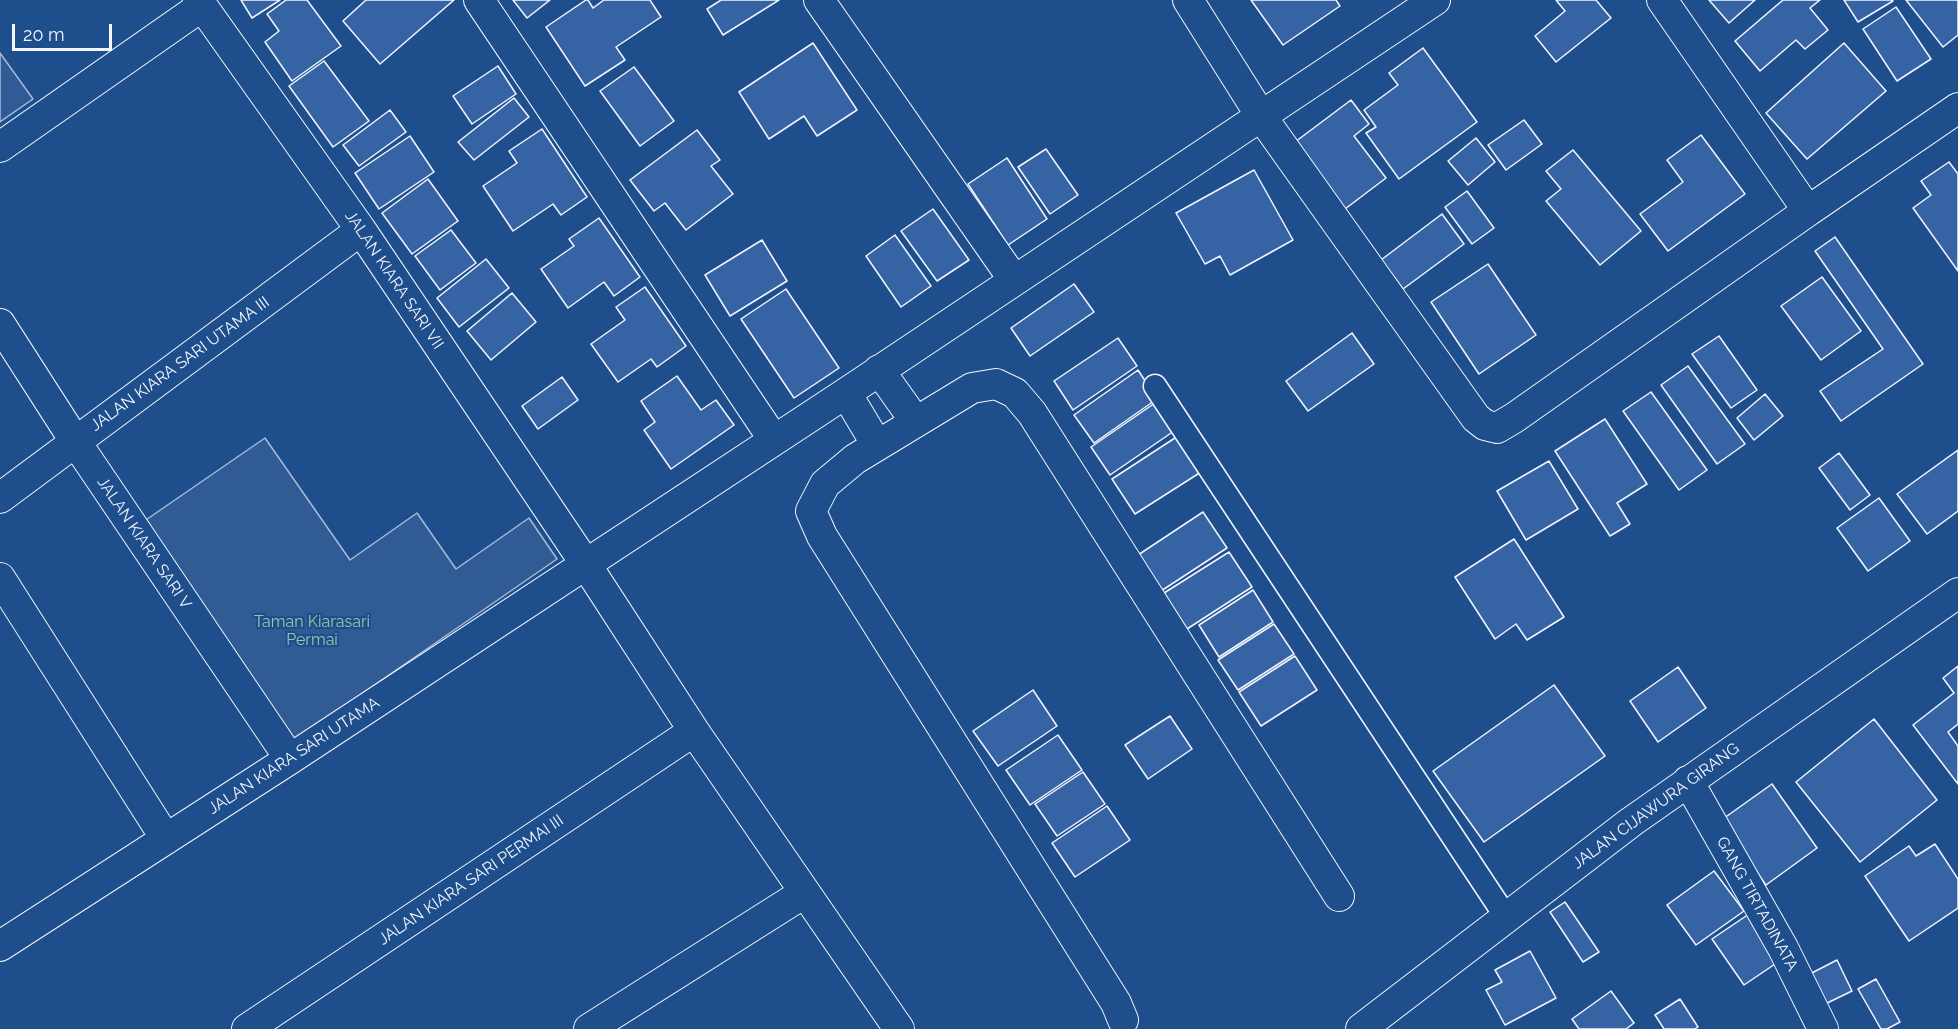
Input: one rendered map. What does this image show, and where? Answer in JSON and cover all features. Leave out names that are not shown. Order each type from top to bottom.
[{"type":"street","points":[[479,0],[774,440]]},
{"type":"street","points":[[819,0],[1014,280]]},
{"type":"street","points":[[1188,0],[1261,116],[1476,418],[1485,425],[1497,428],[1958,108]]},
{"type":"street","name":"JALAN KIARA SARI UTAMA","points":[[0,946],[290,759],[846,393],[1436,0]]},
{"type":"street","points":[[1662,0],[1808,211]]},
{"type":"street","points":[[0,147],[200,3]]},
{"type":"street","name":"JALAN KIARA SARI VII","points":[[200,3],[361,230],[585,563],[694,731],[899,1029]]},
{"type":"street","name":"JALAN KIARA SARI UTAMA III","points":[[0,498],[361,230]]},
{"type":"street","name":"JALAN KIARA SARI V","points":[[0,324],[75,441],[290,759]]},
{"type":"street","points":[[879,370],[916,422]]},
{"type":"street","points":[[1124,1020],[1116,1003],[822,537],[811,511],[825,484],[855,459],[972,388],[996,384],[1015,393],[1032,413],[1339,896]]},
{"type":"street","points":[[1155,386],[1506,917]]},
{"type":"street","points":[[846,393],[877,445]]},
{"type":"street","points":[[0,578],[166,839]]},
{"type":"street","name":"JALAN CIJAWURA GIRANG","points":[[1366,1027],[1631,822],[1958,593]]},
{"type":"street","name":"JALAN KIARA SARI PERMAI III","points":[[248,1029],[694,731]]},
{"type":"street","name":"GANG TIRTADINATA","points":[[1688,781],[1783,948],[1823,1029]]},
{"type":"street","points":[[589,1029],[804,892]]},
{"type":"shaded area","points":[[0,53],[33,99],[0,122]]},
{"type":"shaded area","name":"Taman Kiarasari Permai","points":[[265,438],[350,560],[417,513],[456,569],[529,518],[557,559],[292,742],[140,524]]},
{"type":"building","points":[[241,0],[280,0],[252,18]]},
{"type":"building","points":[[286,0],[307,0],[341,46],[292,81],[265,42],[279,31],[267,14]]},
{"type":"building","points":[[366,0],[454,0],[380,64],[343,21]]},
{"type":"building","points":[[513,0],[550,0],[527,18]]},
{"type":"building","points":[[586,0],[593,8],[604,0],[650,0],[661,17],[616,47],[625,60],[585,86],[546,27]]},
{"type":"building","points":[[721,0],[779,0],[723,35],[707,9]]},
{"type":"building","points":[[1251,0],[1336,0],[1340,6],[1283,45]]},
{"type":"building","points":[[1556,0],[1596,0],[1611,18],[1556,62],[1535,36],[1565,11]]},
{"type":"building","points":[[1709,0],[1755,0],[1729,23]]},
{"type":"building","points":[[1783,0],[1820,0],[1810,8],[1828,30],[1805,49],[1796,40],[1760,71],[1735,41]]},
{"type":"building","points":[[1844,0],[1892,0],[1893,1],[1858,22]]},
{"type":"building","points":[[1906,0],[1958,0],[1958,35],[1943,47]]},
{"type":"building","points":[[1896,7],[1931,59],[1897,81],[1863,29]]},
{"type":"building","points":[[813,43],[857,110],[817,136],[804,116],[769,139],[739,92]]},
{"type":"building","points":[[1844,43],[1886,91],[1807,159],[1766,113]]},
{"type":"building","points":[[1423,48],[1477,122],[1399,179],[1366,133],[1376,127],[1364,110],[1398,85],[1389,73]]},
{"type":"building","points":[[324,61],[369,121],[333,147],[289,86]]},
{"type":"building","points":[[498,66],[516,94],[472,124],[453,96]]},
{"type":"building","points":[[634,67],[674,121],[640,146],[600,91]]},
{"type":"building","points":[[514,98],[529,117],[474,160],[458,142]]},
{"type":"building","points":[[1351,100],[1369,124],[1354,136],[1386,178],[1345,209],[1295,142]]},
{"type":"building","points":[[390,110],[406,132],[359,166],[343,145]]},
{"type":"building","points":[[1524,120],[1542,144],[1506,170],[1488,145]]},
{"type":"building","points":[[542,129],[587,197],[561,215],[553,204],[513,231],[483,186],[517,163],[509,151]]},
{"type":"building","points":[[697,130],[720,160],[711,166],[733,194],[686,230],[665,203],[654,211],[630,180]]},
{"type":"building","points":[[1701,135],[1745,194],[1668,251],[1640,214],[1683,182],[1667,160]]},
{"type":"building","points":[[410,136],[434,172],[379,209],[355,173]]},
{"type":"building","points":[[1476,138],[1495,162],[1468,185],[1448,161]]},
{"type":"building","points":[[1046,149],[1078,195],[1050,214],[1018,167]]},
{"type":"building","points":[[1573,150],[1641,231],[1600,265],[1546,201],[1561,189],[1546,171]]},
{"type":"building","points":[[1007,158],[1047,219],[1008,245],[968,184]]},
{"type":"building","points":[[1949,162],[1958,174],[1958,271],[1913,208],[1931,195],[1921,181]]},
{"type":"building","points":[[1254,170],[1293,240],[1230,275],[1220,256],[1205,264],[1176,213]]},
{"type":"building","points":[[428,179],[458,221],[412,254],[382,213]]},
{"type":"building","points":[[1467,191],[1494,228],[1472,244],[1445,207]]},
{"type":"building","points":[[933,209],[969,260],[937,281],[901,231]]},
{"type":"building","points":[[1442,214],[1464,244],[1403,289],[1381,260]]},
{"type":"building","points":[[599,218],[640,277],[614,296],[604,282],[568,308],[541,269],[574,246],[569,239]]},
{"type":"building","points":[[451,230],[476,263],[440,290],[415,256]]},
{"type":"building","points":[[895,235],[931,286],[901,307],[866,256]]},
{"type":"building","points":[[1835,237],[1923,364],[1841,421],[1820,391],[1883,349],[1815,251]]},
{"type":"building","points":[[762,240],[787,281],[730,316],[705,275]]},
{"type":"building","points":[[486,259],[509,288],[459,327],[437,298]]},
{"type":"building","points":[[1488,264],[1536,335],[1479,374],[1431,302]]},
{"type":"building","points":[[1822,277],[1861,331],[1821,360],[1781,306]]},
{"type":"building","points":[[1074,284],[1094,312],[1030,356],[1011,328]]},
{"type":"building","points":[[645,287],[686,346],[657,367],[651,359],[618,382],[591,344],[625,320],[616,307]]},
{"type":"building","points":[[786,289],[839,368],[794,398],[741,319]]},
{"type":"building","points":[[512,293],[536,322],[491,360],[467,331]]},
{"type":"building","points":[[1352,333],[1374,364],[1308,411],[1286,381]]},
{"type":"building","points":[[1719,336],[1757,390],[1731,408],[1692,354]]},
{"type":"building","points":[[1118,338],[1137,366],[1073,410],[1054,381]]},
{"type":"building","points":[[1688,366],[1745,444],[1717,464],[1661,385]]},
{"type":"building","points":[[1138,370],[1157,399],[1094,443],[1074,415]]},
{"type":"building","points":[[677,376],[701,410],[716,400],[734,425],[671,469],[644,430],[655,422],[641,401]]},
{"type":"building","points":[[562,377],[578,400],[538,429],[522,406]]},
{"type":"building","points":[[1651,392],[1707,470],[1679,490],[1623,411]]},
{"type":"building","points":[[1765,394],[1783,416],[1754,440],[1737,418]]},
{"type":"building","points":[[1155,403],[1174,431],[1110,475],[1091,447]]},
{"type":"building","points":[[1605,419],[1647,484],[1617,503],[1630,524],[1610,536],[1555,451]]},
{"type":"building","points":[[1178,436],[1201,472],[1135,514],[1112,479]]},
{"type":"building","points":[[1958,450],[1958,511],[1927,534],[1897,494]]},
{"type":"building","points":[[1839,453],[1870,495],[1850,510],[1819,468]]},
{"type":"building","points":[[1549,461],[1578,509],[1526,540],[1497,491]]},
{"type":"building","points":[[1879,498],[1910,541],[1868,571],[1837,528]]},
{"type":"building","points":[[1203,512],[1227,548],[1161,591],[1138,555]]},
{"type":"building","points":[[1514,539],[1564,617],[1527,640],[1516,624],[1495,639],[1455,577]]},
{"type":"building","points":[[1229,552],[1252,587],[1187,629],[1164,593]]},
{"type":"building","points":[[1253,590],[1273,622],[1219,657],[1199,625]]},
{"type":"building","points":[[1274,624],[1294,654],[1238,690],[1218,660]]},
{"type":"building","points":[[1295,656],[1317,690],[1261,726],[1239,692]]},
{"type":"building","points":[[1958,666],[1958,724],[1948,732],[1958,746],[1958,784],[1913,725],[1954,693],[1943,678]]},
{"type":"building","points":[[1678,667],[1706,708],[1658,742],[1630,701]]},
{"type":"building","points":[[1554,685],[1605,756],[1484,842],[1433,771]]},
{"type":"building","points":[[1033,690],[1057,726],[998,766],[973,731]]},
{"type":"building","points":[[1170,716],[1192,749],[1148,779],[1125,745]]},
{"type":"building","points":[[1874,719],[1937,800],[1860,862],[1796,782]]},
{"type":"building","points":[[1058,735],[1082,770],[1030,805],[1006,770]]},
{"type":"building","points":[[1083,772],[1105,804],[1057,836],[1035,804]]},
{"type":"building","points":[[1772,784],[1817,848],[1766,885],[1720,821]]},
{"type":"building","points":[[1107,806],[1130,840],[1075,877],[1052,843]]},
{"type":"building","points":[[1935,844],[1958,879],[1958,908],[1909,941],[1865,876],[1909,846],[1916,856]]},
{"type":"building","points":[[1714,871],[1744,911],[1696,945],[1667,905]]},
{"type":"building","points":[[1565,902],[1599,952],[1583,962],[1550,912]]},
{"type":"building","points":[[1749,914],[1781,960],[1744,985],[1712,939]]},
{"type":"building","points":[[1530,951],[1556,998],[1505,1025],[1486,990],[1502,982],[1495,970]]},
{"type":"building","points":[[1837,960],[1852,991],[1821,1006],[1806,976]]},
{"type":"building","points":[[1876,979],[1900,1022],[1887,1029],[1881,1029],[1858,989]]},
{"type":"building","points":[[1611,991],[1634,1023],[1626,1029],[1579,1029],[1572,1019]]},
{"type":"building","points":[[1680,999],[1698,1027],[1695,1029],[1664,1029],[1655,1015]]}]
